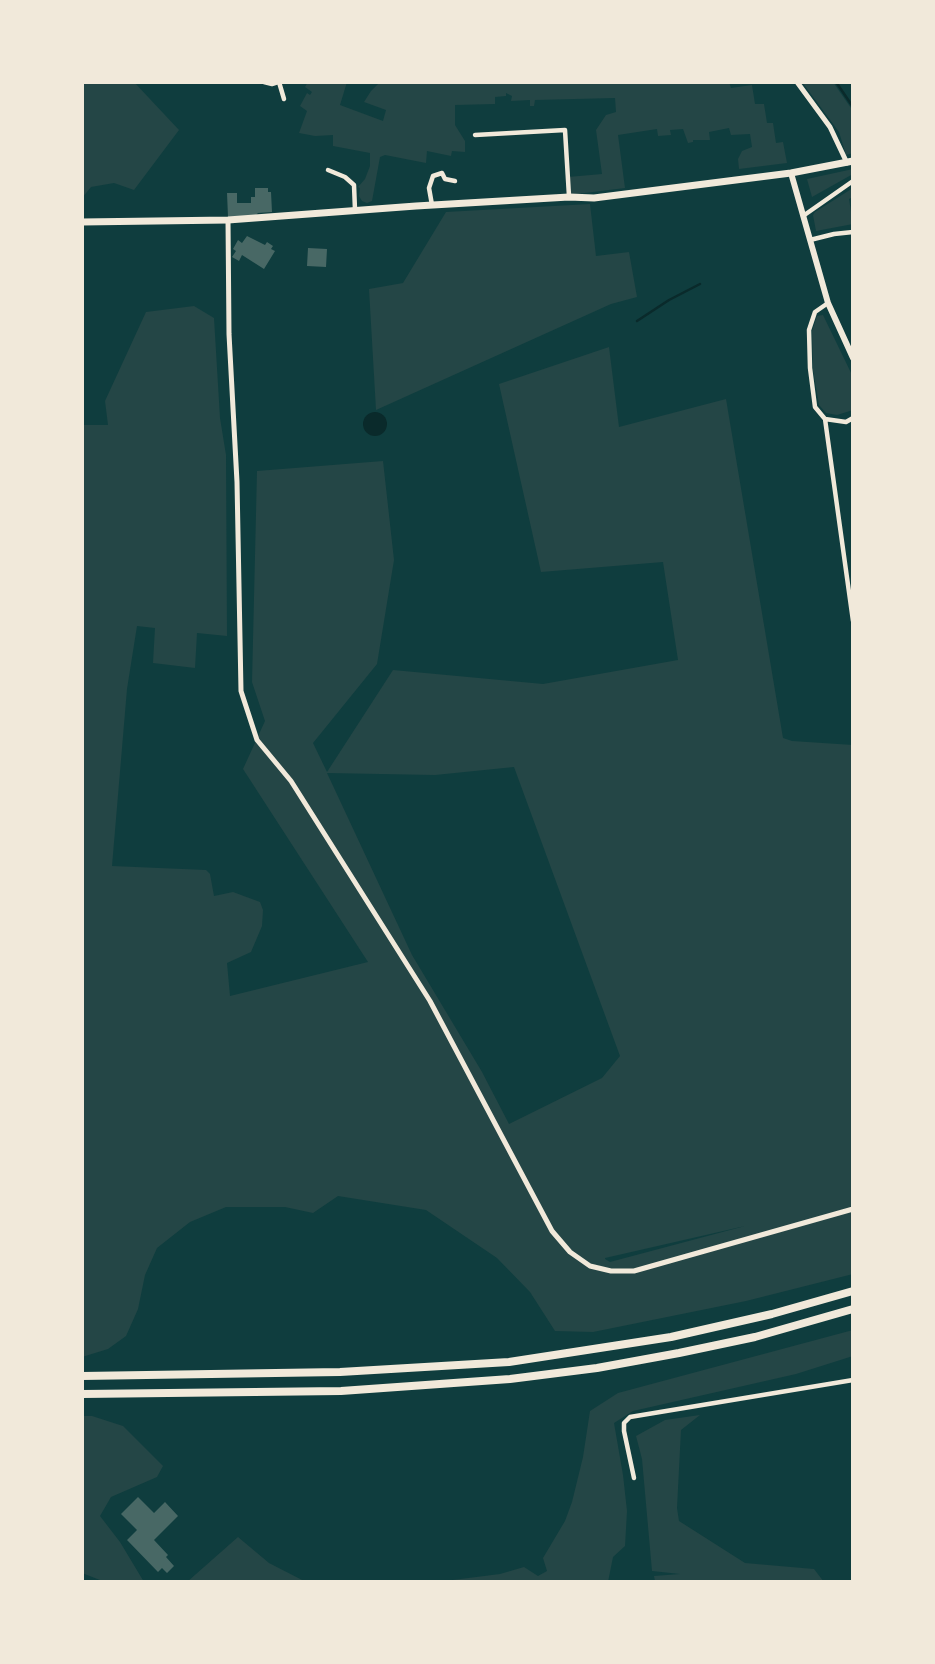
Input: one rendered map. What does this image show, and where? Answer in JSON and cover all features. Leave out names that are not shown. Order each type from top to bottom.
[{"type":"highway","points":[[82,1376],[340,1372],[509,1362],[671,1338],[853,1291]]},
{"type":"highway","points":[[82,1394],[341,1391],[510,1379],[597,1368],[679,1353],[755,1337],[853,1309]]},
{"type":"main road","points":[[82,222],[228,220],[432,205],[594,198],[792,173],[850,162]]},
{"type":"main road","points":[[792,173],[828,303],[853,358]]},
{"type":"street","points":[[264,82],[278,82],[284,99]]},
{"type":"street","points":[[797,82],[830,127],[850,162]]},
{"type":"street","points":[[475,135],[565,130],[569,197]]},
{"type":"street","points":[[328,170],[345,177],[354,185],[355,211]]},
{"type":"street","points":[[432,205],[429,188],[433,176],[442,173],[445,179],[455,181]]},
{"type":"street","points":[[803,216],[853,181]]},
{"type":"street","points":[[228,220],[229,334],[237,482],[241,691],[257,740],[291,781],[430,1001],[552,1231],[570,1252],[590,1266],[611,1271],[634,1271],[853,1209]]},
{"type":"street","points":[[810,240],[853,232]]},
{"type":"street","points":[[828,303],[815,312],[809,330],[810,368],[815,407],[825,419],[853,621]]},
{"type":"street","points":[[825,419],[846,422],[853,418]]},
{"type":"street","points":[[634,1478],[624,1431],[624,1423],[630,1417],[853,1380]]},
{"type":"shaded area","points":[[82,82],[134,82],[179,130],[134,190],[114,183],[91,187],[82,198]]},
{"type":"shaded area","points":[[308,82],[347,82],[340,105],[383,121],[386,110],[364,102],[380,82],[729,82],[731,88],[752,85],[755,104],[764,104],[767,123],[773,123],[776,143],[783,142],[787,163],[739,169],[738,159],[742,151],[752,147],[750,134],[731,135],[729,128],[709,132],[710,140],[693,140],[688,143],[683,129],[670,130],[671,135],[658,136],[657,129],[618,135],[625,188],[569,195],[568,177],[602,174],[596,130],[606,115],[616,112],[615,98],[535,100],[534,106],[530,106],[530,100],[511,101],[512,96],[506,93],[506,96],[495,97],[495,104],[455,105],[455,125],[465,141],[465,152],[452,151],[451,156],[427,151],[426,163],[385,155],[380,157],[372,201],[367,203],[359,196],[358,187],[365,179],[370,166],[370,153],[333,146],[333,135],[299,133],[307,111],[300,106],[307,93],[310,95],[312,92],[305,87]]},
{"type":"shaded area","points":[[802,82],[833,82],[853,111],[853,153],[846,155],[839,132]]},
{"type":"shaded area","points":[[853,169],[853,174],[812,197],[807,179]]},
{"type":"shaded area","points":[[853,188],[853,197],[849,199],[853,224],[816,231],[813,215],[815,212]]},
{"type":"shaded area","points":[[590,204],[596,256],[629,252],[637,297],[611,304],[376,410],[369,289],[403,283],[446,212]]},
{"type":"shaded area","points":[[194,306],[214,318],[220,418],[226,455],[227,636],[197,633],[195,668],[153,663],[155,628],[137,626],[127,689],[112,866],[206,870],[210,874],[214,896],[233,892],[260,902],[263,910],[262,926],[251,952],[227,963],[230,996],[368,962],[243,769],[265,721],[252,682],[257,471],[383,461],[394,560],[377,664],[313,743],[327,772],[393,670],[543,684],[678,660],[663,562],[541,572],[499,384],[609,347],[619,427],[726,399],[783,738],[853,745],[853,1274],[746,1301],[593,1332],[555,1331],[530,1292],[497,1258],[426,1210],[338,1196],[313,1213],[285,1207],[226,1207],[190,1222],[157,1248],[145,1275],[138,1309],[126,1336],[108,1349],[82,1357],[82,425],[108,425],[105,401],[146,312]],"holes":[[[514,767],[620,1056],[602,1078],[509,1124],[482,1072],[412,955],[327,773],[435,775]],[[745,1226],[610,1262],[605,1259],[605,1258]]]},
{"type":"shaded area","points":[[823,315],[853,377],[853,410],[837,415],[826,413],[819,405],[813,370],[812,331],[817,316]]},
{"type":"shaded area","points":[[375,412],[383,416],[387,424],[383,432],[375,436],[367,432],[363,424],[367,416]]},
{"type":"shaded area","points":[[853,1330],[853,1356],[796,1374],[633,1411],[614,1423],[627,1511],[625,1546],[613,1557],[608,1582],[437,1582],[500,1574],[524,1567],[538,1576],[547,1571],[543,1558],[565,1521],[572,1502],[590,1411],[618,1393]]},
{"type":"shaded area","points":[[700,1415],[681,1430],[677,1508],[679,1521],[745,1563],[814,1569],[824,1582],[655,1581],[654,1576],[680,1574],[652,1571],[642,1459],[636,1436],[665,1420]]},
{"type":"shaded area","points":[[82,1416],[92,1416],[123,1426],[163,1466],[157,1477],[111,1497],[100,1516],[120,1542],[144,1582],[105,1582],[82,1573]]},
{"type":"shaded area","points":[[238,1537],[269,1563],[306,1582],[187,1582]]},
{"type":"building","points":[[255,188],[268,188],[268,192],[271,192],[272,212],[228,217],[227,193],[237,193],[237,203],[251,203],[251,197],[255,197]]},
{"type":"building","points":[[247,236],[273,246],[271,249],[275,251],[264,269],[242,255],[239,261],[232,257],[238,240],[242,243]]},
{"type":"building","points":[[308,248],[327,249],[326,267],[307,266]]},
{"type":"building","points":[[138,1497],[154,1513],[165,1502],[178,1516],[154,1540],[174,1566],[167,1573],[162,1568],[158,1572],[127,1540],[137,1530],[121,1514]]},
{"type":"waterway","points":[[836,82],[853,107]]},
{"type":"waterway","points":[[637,321],[700,284]]}]
